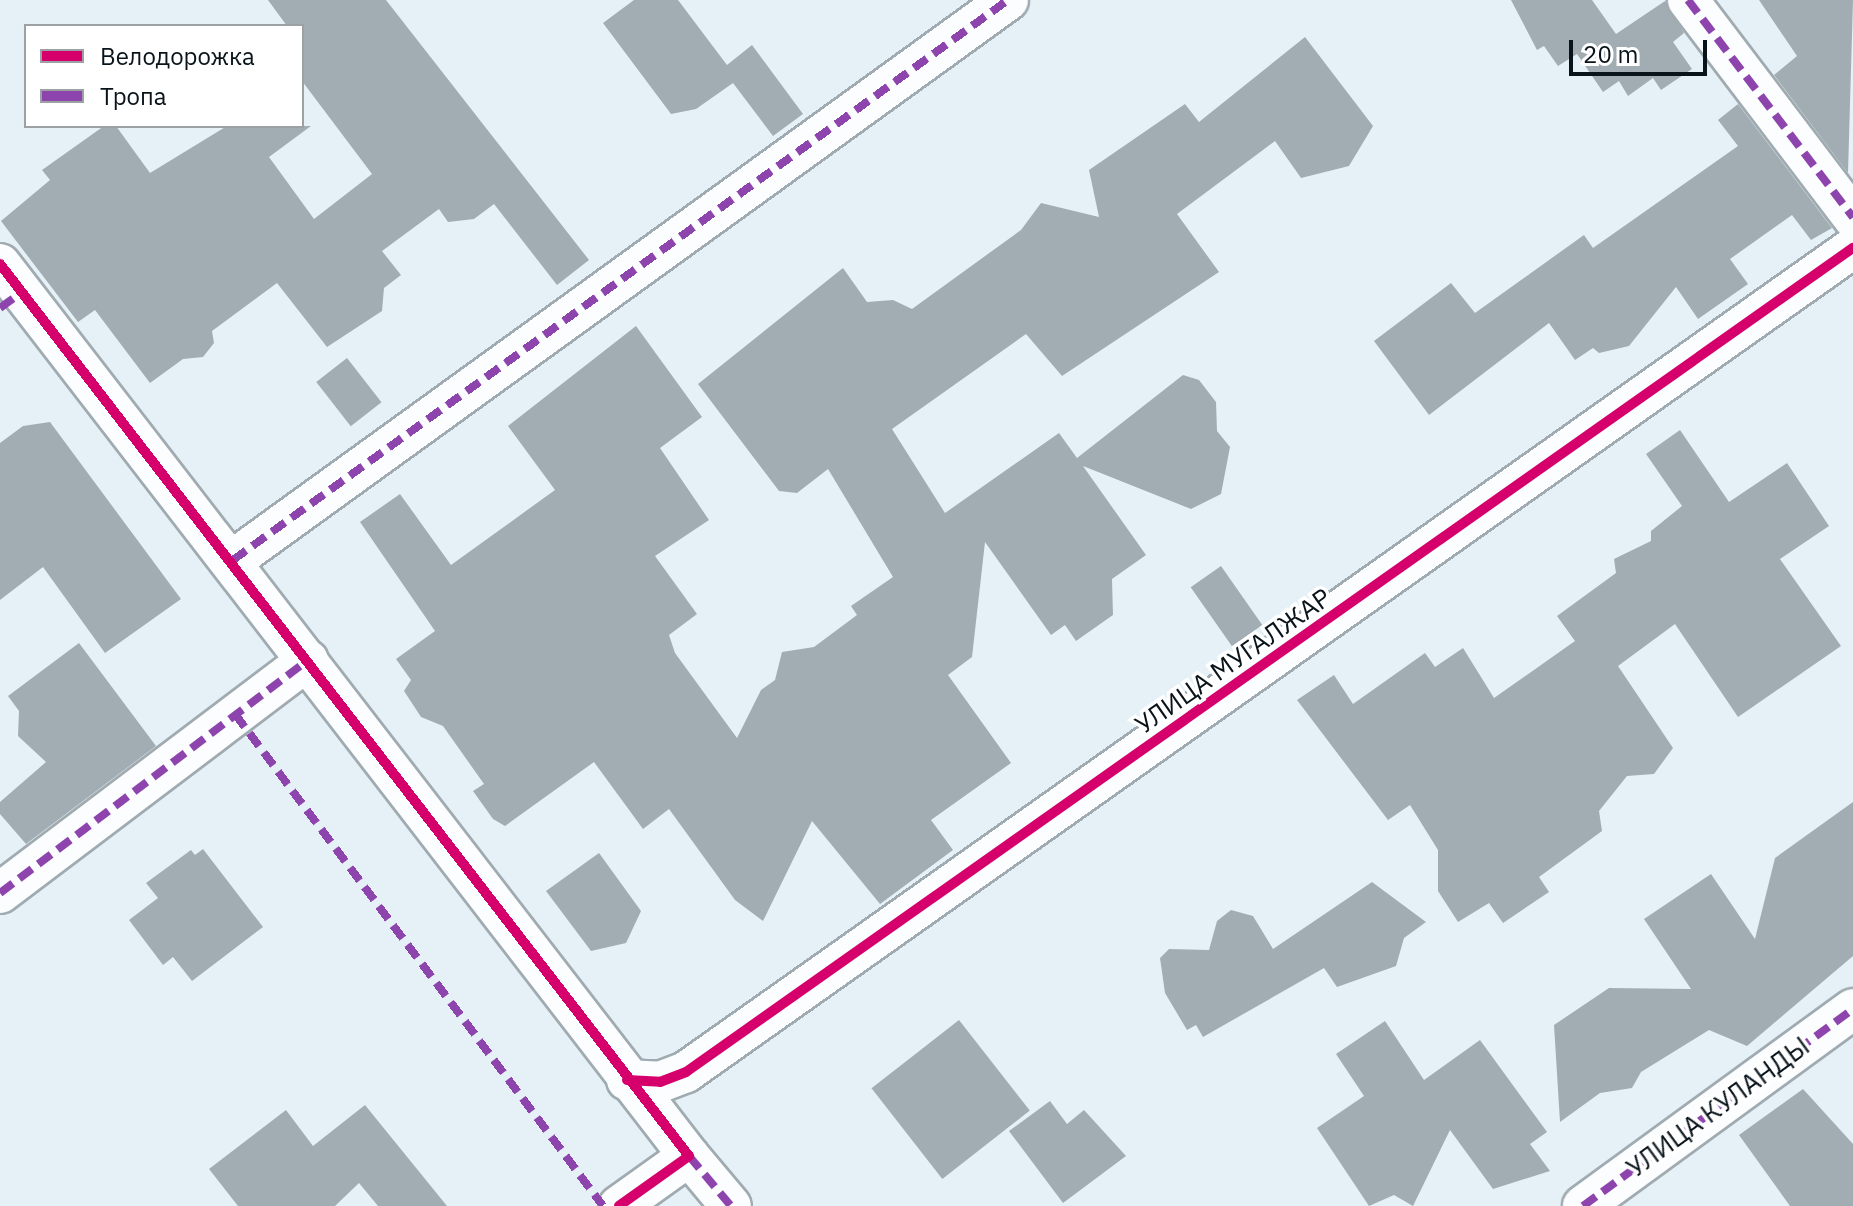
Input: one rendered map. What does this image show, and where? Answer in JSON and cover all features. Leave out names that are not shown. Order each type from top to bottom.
[{"type":"street","points":[[233,560],[1008,0]]},
{"type":"street","points":[[1688,0],[1853,217]]},
{"type":"street","name":"УЛИЦА МУГАЛЖАР","points":[[627,1080],[660,1082],[686,1072],[1853,248]]},
{"type":"street","points":[[7,288],[233,560],[627,1080],[731,1206]]},
{"type":"street","points":[[0,893],[308,660]]},
{"type":"street","name":"УЛИЦА КУЛАНДЫ","points":[[1583,1206],[1853,1009]]},
{"type":"street","points":[[619,1206],[689,1156]]},
{"type":"building","points":[[268,0],[386,0],[589,260],[557,285],[494,204],[474,219],[448,222],[439,209],[382,251],[401,275],[384,288],[382,311],[327,347],[277,283],[212,331],[214,343],[203,357],[183,359],[150,383],[95,310],[78,322],[1,221],[50,180],[42,170],[101,128],[117,128],[150,173],[224,128],[304,126],[311,126],[269,157],[314,219],[372,174],[304,84],[304,24],[286,24]]},
{"type":"building","points":[[634,0],[678,0],[727,65],[752,45],[803,114],[773,136],[733,83],[696,109],[671,114],[603,23]]},
{"type":"building","points":[[1511,0],[1592,0],[1616,34],[1665,1],[1684,33],[1673,42],[1692,69],[1661,90],[1653,78],[1628,96],[1619,81],[1603,92],[1577,54],[1558,66],[1544,46],[1537,50]]},
{"type":"building","points":[[1759,0],[1853,0],[1848,173],[1774,75],[1797,56]]},
{"type":"building","points":[[1305,37],[1373,126],[1349,166],[1301,178],[1275,141],[1177,214],[1219,272],[1062,376],[1026,334],[892,429],[945,513],[1059,433],[1077,458],[1183,375],[1199,380],[1216,402],[1217,431],[1230,447],[1221,494],[1191,509],[1083,466],[1146,555],[1112,579],[1113,615],[1076,641],[1065,625],[1051,635],[985,542],[972,657],[948,675],[1011,763],[931,820],[953,850],[880,904],[812,821],[763,921],[735,900],[669,809],[643,829],[594,762],[505,826],[493,819],[473,791],[484,784],[443,726],[421,717],[404,691],[411,680],[396,659],[435,631],[360,522],[400,494],[451,565],[555,490],[508,426],[636,326],[702,417],[660,448],[709,520],[655,556],[697,614],[669,635],[675,653],[737,738],[761,690],[775,680],[782,652],[814,647],[857,615],[851,606],[893,577],[828,469],[797,493],[779,491],[698,384],[843,268],[867,302],[893,300],[912,309],[1021,230],[1041,203],[1099,217],[1089,170],[1185,104],[1199,122]]},
{"type":"building","points":[[1738,104],[1832,228],[1811,240],[1792,215],[1730,259],[1748,284],[1698,319],[1676,287],[1629,346],[1599,353],[1593,348],[1575,360],[1549,323],[1429,415],[1374,341],[1451,283],[1475,313],[1584,235],[1593,248],[1738,146],[1718,120]]},
{"type":"building","points":[[347,358],[381,402],[351,426],[316,382]]},
{"type":"building","points":[[50,422],[181,599],[105,653],[43,567],[0,600],[0,443],[23,426]]},
{"type":"building","points":[[1680,430],[1729,502],[1787,463],[1829,526],[1780,559],[1841,646],[1738,717],[1675,624],[1618,666],[1673,748],[1654,774],[1627,776],[1599,811],[1602,831],[1539,877],[1549,892],[1503,923],[1489,903],[1458,922],[1438,891],[1438,850],[1410,805],[1388,820],[1297,700],[1334,675],[1353,704],[1425,653],[1435,667],[1463,648],[1494,698],[1575,641],[1557,616],[1616,573],[1614,559],[1651,541],[1651,531],[1682,506],[1646,454]]},
{"type":"building","points":[[1221,566],[1262,625],[1232,646],[1191,587]]},
{"type":"building","points":[[79,643],[156,746],[26,844],[0,814],[0,802],[46,762],[18,736],[19,711],[8,696]]},
{"type":"building","points":[[1853,802],[1853,956],[1747,1046],[1709,1030],[1641,1072],[1632,1088],[1600,1093],[1560,1122],[1554,1025],[1609,988],[1691,989],[1644,919],[1711,874],[1755,939],[1775,858]]},
{"type":"building","points":[[203,849],[263,927],[192,981],[173,957],[163,965],[129,920],[158,898],[146,883],[191,850],[195,855]]},
{"type":"building","points":[[599,853],[641,911],[626,943],[591,951],[546,891]]},
{"type":"building","points":[[1372,882],[1426,922],[1404,938],[1396,966],[1337,987],[1324,968],[1203,1037],[1196,1025],[1187,1030],[1165,993],[1160,958],[1169,949],[1209,950],[1217,921],[1231,910],[1253,916],[1273,949]]},
{"type":"building","points":[[959,1020],[1030,1111],[942,1179],[872,1088]]},
{"type":"building","points":[[1385,1021],[1424,1080],[1480,1040],[1547,1132],[1530,1144],[1550,1171],[1493,1189],[1450,1130],[1413,1206],[1394,1195],[1369,1206],[1317,1128],[1364,1096],[1336,1054]]},
{"type":"building","points":[[1803,1089],[1853,1144],[1853,1206],[1790,1206],[1739,1135]]},
{"type":"building","points":[[1050,1101],[1067,1124],[1084,1110],[1126,1156],[1063,1203],[1009,1131]]},
{"type":"building","points":[[365,1105],[447,1206],[378,1206],[359,1183],[335,1206],[238,1206],[209,1169],[286,1110],[313,1146]]},
{"type":"marked path","points":[[233,560],[1008,0]]},
{"type":"marked path","points":[[1688,0],[1853,217]]},
{"type":"marked path","points":[[0,308],[22,292]]},
{"type":"marked path","points":[[0,893],[308,660]]},
{"type":"marked path","points":[[235,714],[603,1206]]},
{"type":"marked path","points":[[1583,1206],[1853,1009]]},
{"type":"marked path","points":[[689,1156],[731,1206]]},
{"type":"cycle path","points":[[627,1080],[660,1082],[686,1072],[1853,248]]},
{"type":"cycle path","points":[[0,264],[689,1156],[619,1206]]}]
